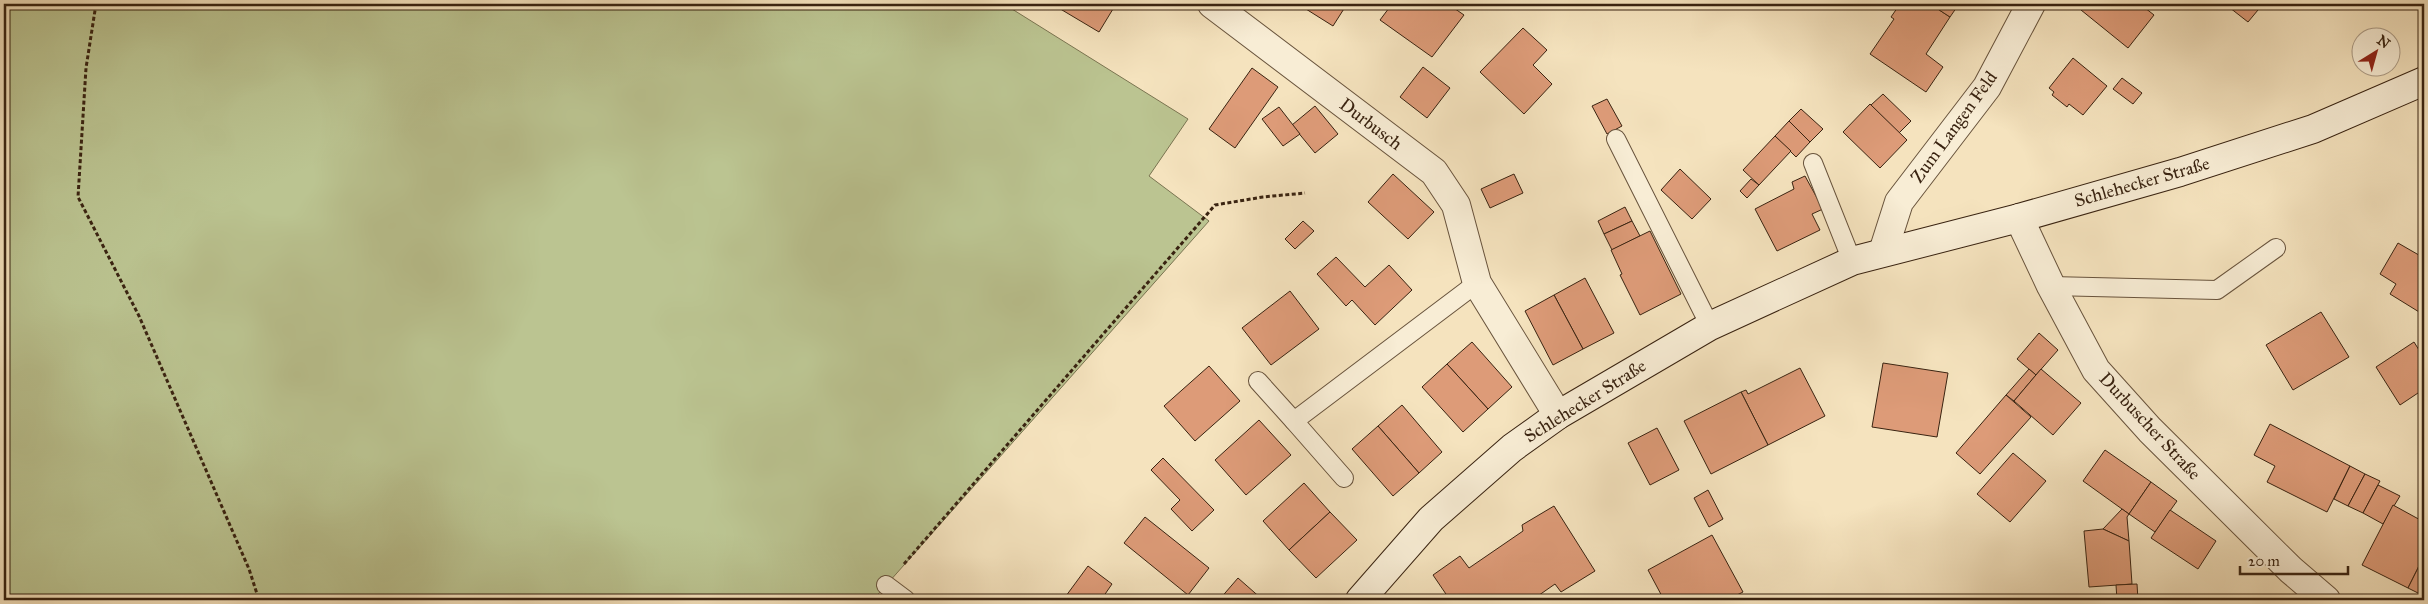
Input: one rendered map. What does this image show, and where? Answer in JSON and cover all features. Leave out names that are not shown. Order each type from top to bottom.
[{"type":"street","name":"Durbusch","points":[[1212,4],[1434,172],[1456,205],[1477,283],[1558,415]]},
{"type":"street","name":"Zum Langen Feld","points":[[1883,252],[1899,202],[1987,87],[2031,4]]},
{"type":"street","name":"Schlehecker Straße","points":[[1360,600],[1431,519],[1512,448],[1558,415],[1710,326],[1852,261],[2019,218],[2180,172],[2313,129],[2424,81]]},
{"type":"street","name":"Durbuscher Straße","points":[[2019,218],[2051,286],[2096,370],[2150,430],[2291,570],[2326,600]]},
{"type":"lane","points":[[1616,139],[1710,326]]},
{"type":"lane","points":[[1813,163],[1852,261]]},
{"type":"lane","points":[[2051,286],[2217,290],[2276,248]]},
{"type":"lane","points":[[1294,421],[1477,283]]},
{"type":"lane","points":[[1258,381],[1344,478]]},
{"type":"lane","points":[[886,585],[906,600]]},
{"type":"path","points":[[96,4],[86,68],[78,197],[139,316],[249,569],[259,600]]},
{"type":"path","points":[[886,585],[1215,205],[1305,194]]},
{"type":"green space","points":[[4,4],[850,4],[861,8],[865,4],[1004,4],[1188,119],[1149,176],[1209,221],[873,600],[4,600]]},
{"type":"building","points":[[1052,4],[1116,4],[1099,32]]},
{"type":"building","points":[[1298,4],[1347,4],[1333,26]]},
{"type":"building","points":[[1392,4],[1448,4],[1464,15],[1432,57],[1380,20]]},
{"type":"building","points":[[1900,4],[1930,4],[1950,17],[1926,54],[1943,67],[1926,92],[1870,54],[1894,19],[1891,17]]},
{"type":"building","points":[[1930,4],[1959,4],[1950,17]]},
{"type":"building","points":[[2086,4],[2140,4],[2154,15],[2128,48],[2081,10]]},
{"type":"building","points":[[2225,4],[2263,4],[2248,22]]},
{"type":"building","points":[[1523,28],[1547,50],[1533,65],[1552,84],[1524,114],[1480,72]]},
{"type":"building","points":[[2073,58],[2107,86],[2083,115],[2069,104],[2067,107],[2052,95],[2054,92],[2049,88]]},
{"type":"building","points":[[1423,67],[1450,88],[1427,118],[1400,97]]},
{"type":"building","points":[[1252,68],[1278,87],[1235,148],[1209,129]]},
{"type":"building","points":[[2122,78],[2142,93],[2133,104],[2113,89]]},
{"type":"building","points":[[1883,94],[1911,121],[1899,133],[1871,105]]},
{"type":"building","points":[[1607,99],[1622,126],[1607,134],[1592,106]]},
{"type":"building","points":[[1870,104],[1907,140],[1880,168],[1843,132]]},
{"type":"building","points":[[1315,106],[1338,134],[1315,153],[1292,125]]},
{"type":"building","points":[[1279,107],[1300,134],[1283,146],[1262,119]]},
{"type":"building","points":[[1801,109],[1823,129],[1810,142],[1789,121]]},
{"type":"building","points":[[1789,121],[1810,142],[1796,157],[1775,136]]},
{"type":"building","points":[[1775,136],[1791,151],[1759,185],[1743,170]]},
{"type":"building","points":[[1680,169],[1711,199],[1692,219],[1661,190]]},
{"type":"building","points":[[1393,174],[1434,212],[1408,239],[1368,202]]},
{"type":"building","points":[[1514,174],[1523,193],[1490,208],[1481,189]]},
{"type":"building","points":[[1805,176],[1823,209],[1812,214],[1820,230],[1777,251],[1755,209],[1794,189],[1792,182]]},
{"type":"building","points":[[1751,179],[1759,185],[1747,198],[1740,191]]},
{"type":"building","points":[[1625,207],[1632,221],[1604,234],[1598,221]]},
{"type":"building","points":[[1303,221],[1314,231],[1295,249],[1285,239]]},
{"type":"building","points":[[1632,221],[1640,236],[1612,250],[1604,234]]},
{"type":"building","points":[[1650,231],[1681,294],[1640,315],[1620,275],[1622,274],[1611,250]]},
{"type":"building","points":[[2398,243],[2424,258],[2424,315],[2390,294],[2396,284],[2380,274]]},
{"type":"building","points":[[1336,257],[1365,287],[1389,265],[1412,290],[1375,325],[1352,300],[1346,306],[1317,274]]},
{"type":"building","points":[[1585,278],[1614,333],[1583,349],[1554,295]]},
{"type":"building","points":[[1290,291],[1319,329],[1271,365],[1242,328]]},
{"type":"building","points":[[1554,295],[1583,349],[1553,365],[1525,311]]},
{"type":"building","points":[[2321,312],[2349,357],[2293,390],[2266,345]]},
{"type":"building","points":[[2039,333],[2058,350],[2036,375],[2017,359]]},
{"type":"building","points":[[1472,342],[1512,387],[1488,409],[1447,364]]},
{"type":"building","points":[[2414,342],[2424,358],[2424,389],[2400,405],[2376,367]]},
{"type":"building","points":[[1883,363],[1948,373],[1937,437],[1872,427]]},
{"type":"building","points":[[1447,364],[1488,409],[1463,432],[1422,387]]},
{"type":"building","points":[[1209,366],[1240,401],[1195,441],[1164,406]]},
{"type":"building","points":[[1800,368],[1825,416],[1768,445],[1741,392],[1746,390],[1748,394]]},
{"type":"building","points":[[2029,369],[2036,375],[2014,401],[2006,395]]},
{"type":"building","points":[[2041,369],[2081,403],[2053,435],[2014,401]]},
{"type":"building","points":[[1741,392],[1768,445],[1711,474],[1684,421]]},
{"type":"building","points":[[2006,395],[2031,417],[1980,474],[1956,453]]},
{"type":"building","points":[[1402,405],[1442,452],[1419,473],[1378,426]]},
{"type":"building","points":[[1259,420],[1291,455],[1246,495],[1215,460]]},
{"type":"building","points":[[2270,424],[2350,466],[2327,512],[2267,482],[2275,466],[2254,455]]},
{"type":"building","points":[[1378,426],[1419,473],[1393,496],[1352,449]]},
{"type":"building","points":[[1657,428],[1679,470],[1650,485],[1628,443]]},
{"type":"building","points":[[2105,450],[2151,482],[2129,514],[2083,481]]},
{"type":"building","points":[[2013,453],[2046,481],[2010,522],[1977,494]]},
{"type":"building","points":[[1163,458],[1214,510],[1192,531],[1171,509],[1180,500],[1151,470]]},
{"type":"building","points":[[2350,466],[2365,474],[2348,506],[2334,499]]},
{"type":"building","points":[[2365,474],[2380,481],[2363,513],[2348,506]]},
{"type":"building","points":[[2151,482],[2177,501],[2155,532],[2129,514]]},
{"type":"building","points":[[1304,483],[1330,512],[1289,550],[1263,521]]},
{"type":"building","points":[[2378,485],[2400,496],[2383,524],[2363,513]]},
{"type":"building","points":[[1708,490],[1723,519],[1709,527],[1694,498]]},
{"type":"building","points":[[2393,505],[2424,522],[2424,556],[2408,588],[2362,565]]},
{"type":"building","points":[[1554,506],[1595,571],[1561,592],[1555,584],[1532,600],[1450,600],[1433,575],[1460,556],[1469,568],[1523,531],[1522,525]]},
{"type":"building","points":[[2122,509],[2129,514],[2127,517],[2129,541],[2103,529]]},
{"type":"building","points":[[2170,510],[2216,541],[2198,569],[2151,538]]},
{"type":"building","points":[[1330,512],[1357,540],[1316,578],[1289,550]]},
{"type":"building","points":[[1145,517],[1209,568],[1188,595],[1124,543]]},
{"type":"building","points":[[2103,529],[2129,541],[2132,584],[2089,587],[2084,531]]},
{"type":"building","points":[[1712,535],[1743,592],[1727,600],[1664,600],[1648,570]]},
{"type":"building","points":[[2424,556],[2424,596],[2408,588]]},
{"type":"building","points":[[1088,566],[1112,584],[1101,600],[1063,600]]},
{"type":"building","points":[[1238,578],[1263,600],[1219,600]]},
{"type":"building","points":[[2137,584],[2138,600],[2117,600],[2116,585]]}]
